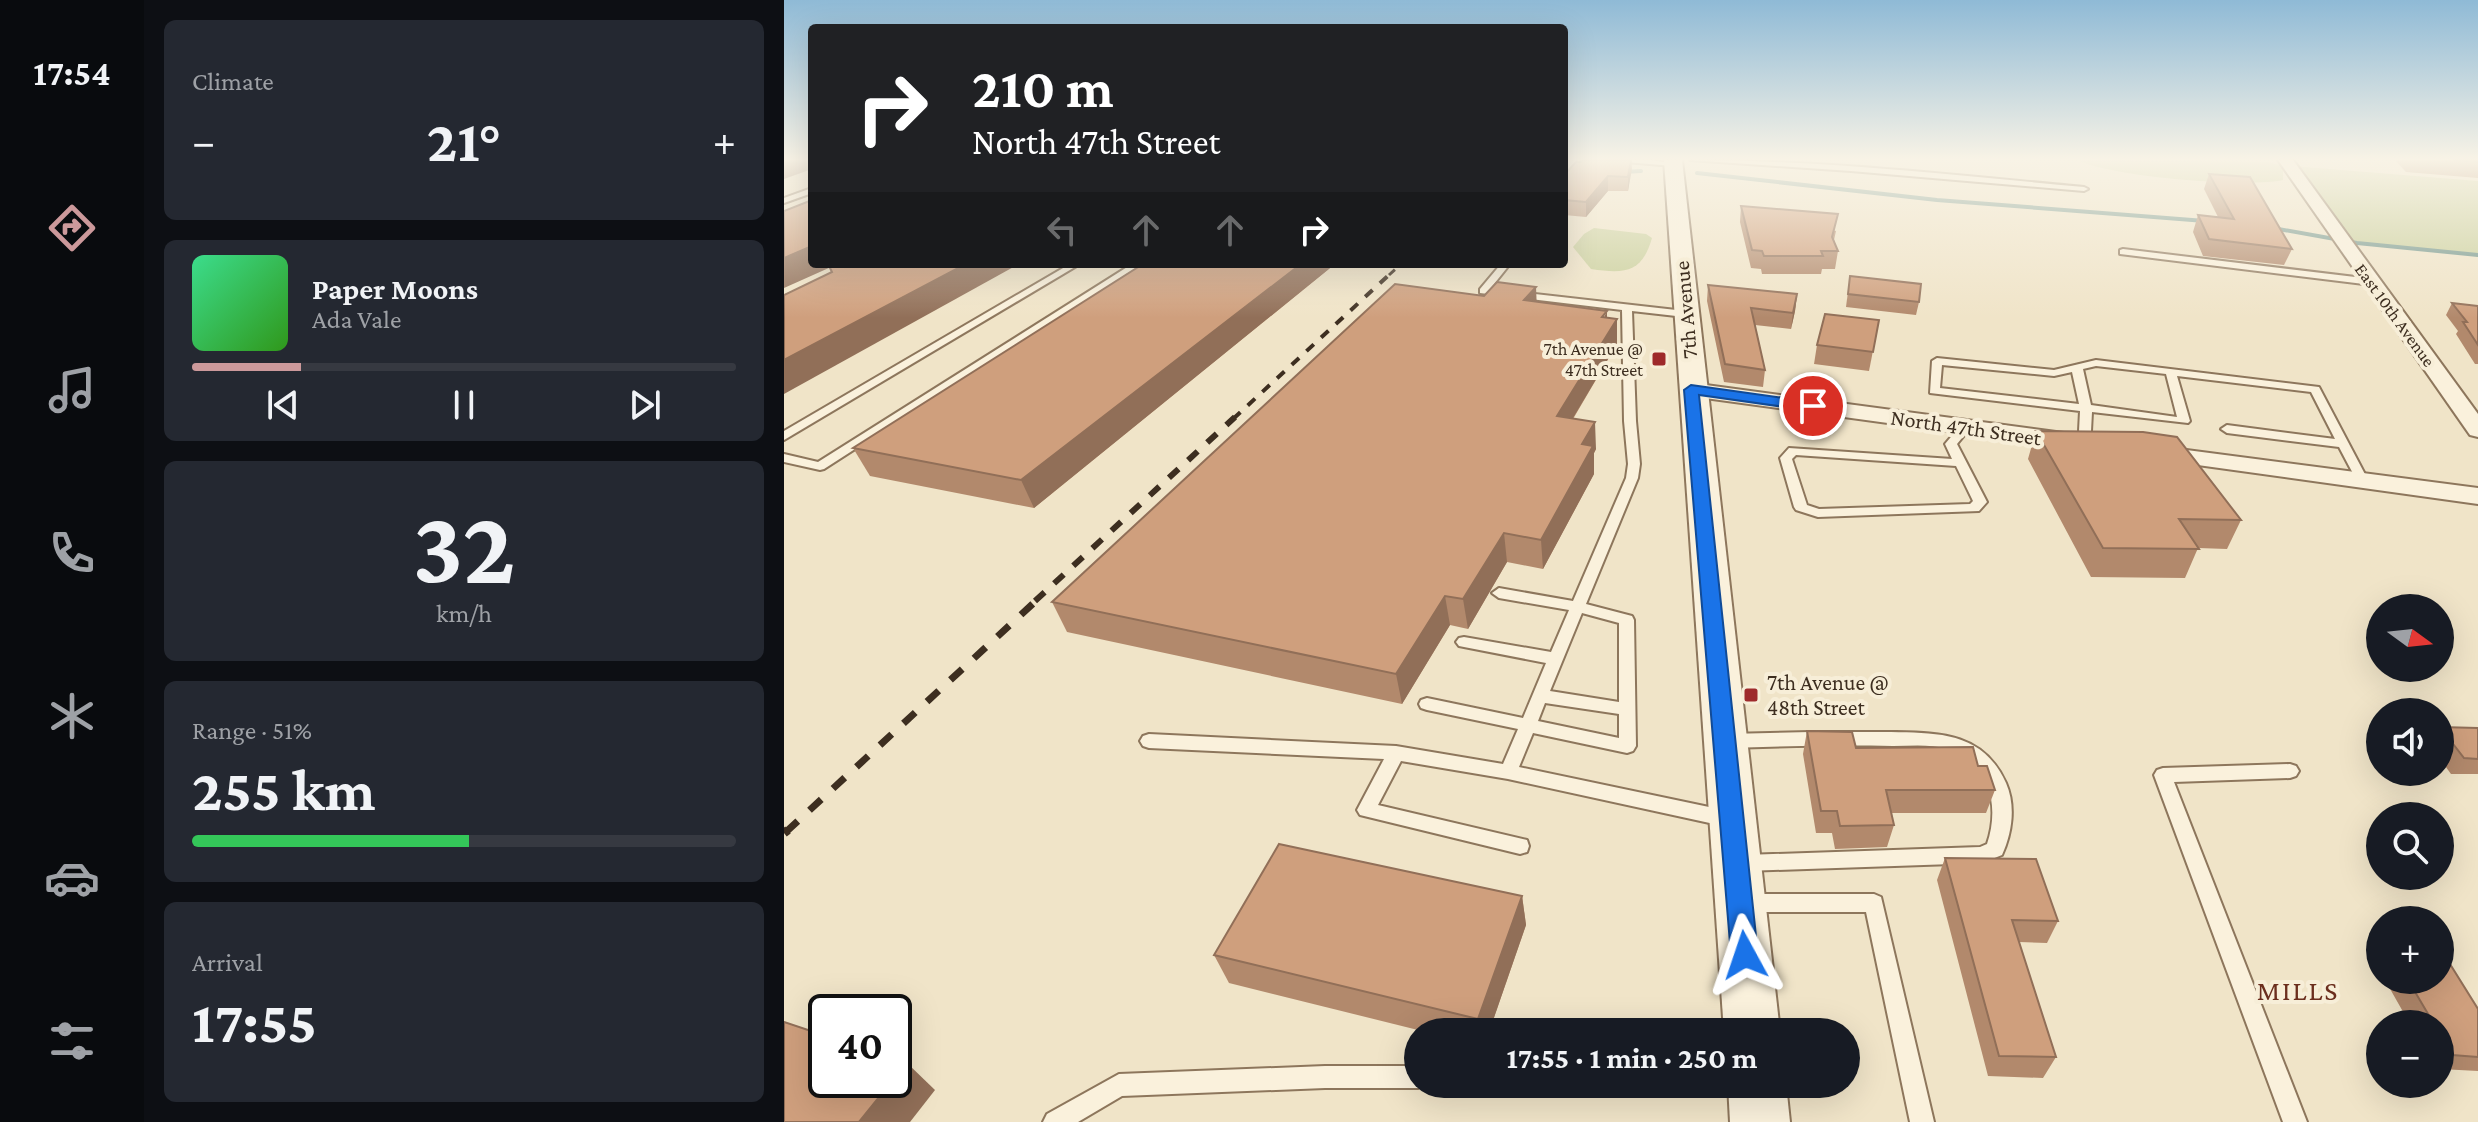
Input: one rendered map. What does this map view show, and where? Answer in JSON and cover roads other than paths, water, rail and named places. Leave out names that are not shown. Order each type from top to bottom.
[{"type":"street","name":"7th Avenue","points":[[1681,212],[1691,390],[1751,1018]]},
{"type":"street","name":"East 10th Avenue","points":[[2322,212],[2478,430]]},
{"type":"street","name":"North 47th Street","points":[[1691,390],[2478,496]]},
{"type":"street","points":[[1758,1098],[1760,1122]]},
{"type":"lane","points":[[2123,252],[2372,282]]},
{"type":"lane","points":[[784,436],[1069,268]]},
{"type":"lane","points":[[784,458],[820,466],[1132,268]]},
{"type":"lane","points":[[1503,268],[1483,291],[1685,314]]},
{"type":"lane","points":[[1508,772],[1632,478],[1627,309]]},
{"type":"lane","points":[[2170,371],[2184,421],[1934,391],[1937,361],[2054,373],[2096,363],[2170,371],[2315,389],[2362,480]]},
{"type":"lane","points":[[2077,368],[2086,408],[2088,443]]},
{"type":"lane","points":[[1962,463],[1793,451],[1786,458],[1801,507],[1818,513],[1974,508],[1980,502],[1962,463],[1951,444],[1965,427]]},
{"type":"lane","points":[[2227,429],[2342,444]]},
{"type":"lane","points":[[1427,704],[1627,746],[1627,620],[1578,607],[1499,593]]},
{"type":"lane","points":[[1464,642],[1556,659]]},
{"type":"lane","points":[[1541,696],[1627,709]]},
{"type":"lane","points":[[1725,741],[1879,738],[1953,744],[1986,764],[1999,788],[2005,813],[2003,831],[1995,849],[1982,855],[1736,863]]},
{"type":"lane","points":[[1149,741],[1396,753],[1508,772],[1732,820]]},
{"type":"lane","points":[[1396,753],[1366,810],[1520,846]]},
{"type":"lane","points":[[2290,771],[2163,775],[2295,1122]]},
{"type":"lane","points":[[1740,903],[1874,903],[1922,1122]]},
{"type":"lane","points":[[1055,1122],[1119,1085],[1404,1077]]},
{"type":"waterway","points":[[2095,212],[2205,221]]},
{"type":"waterway","points":[[2273,228],[2357,243],[2478,255]]},
{"type":"railway","points":[[1389,275],[1397,268]]},
{"type":"railway","points":[[1233,419],[1391,273]]},
{"type":"railway","points":[[1035,601],[1235,417]]},
{"type":"railway","points":[[786,832],[1038,599]]},
{"type":"railway","points":[[784,833],[788,830]]},
{"type":"place","name":"7th Avenue @ 47th Street","points":[[1659,359]]},
{"type":"place","name":"7th Avenue @ 48th Street","points":[[1751,695]]},
{"type":"district","name":"MILLS","points":[[2298,990]]}]
